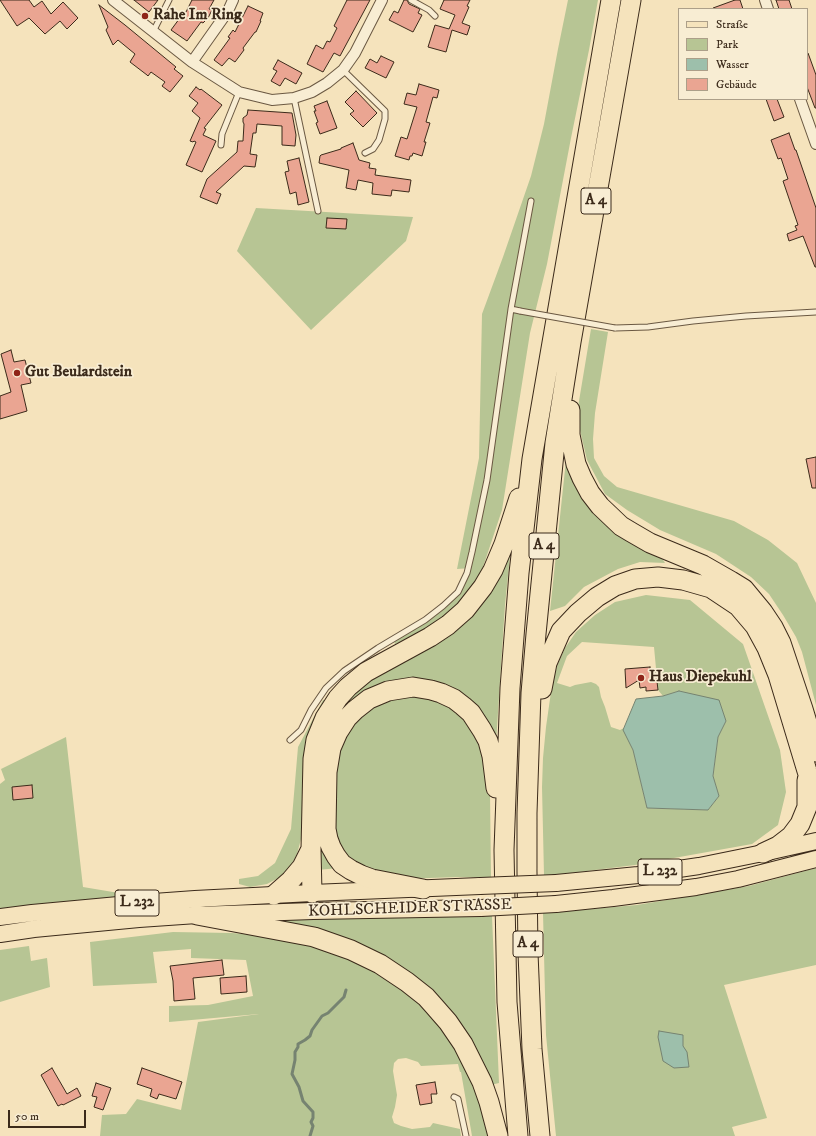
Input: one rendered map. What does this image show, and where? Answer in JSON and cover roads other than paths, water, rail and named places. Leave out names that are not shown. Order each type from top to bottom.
[{"type":"highway","name":"A 4","points":[[518,1136],[507,1002],[504,850],[510,688],[519,573],[532,459],[611,0]]},
{"type":"highway","name":"A 4","points":[[540,1136],[532,1049],[528,953],[527,865],[531,693],[555,443],[571,342],[631,0]]},
{"type":"highway","points":[[571,342],[570,435],[576,464],[590,493],[600,506],[621,526],[650,543],[717,572],[744,589],[773,628],[781,643],[816,752]]},
{"type":"highway","points":[[312,893],[311,849],[313,759],[316,740],[329,711],[338,698],[366,672],[440,631],[468,607],[489,578],[497,562],[532,459]]},
{"type":"highway","points":[[529,751],[547,663],[561,631],[578,613],[597,597],[615,586],[635,579],[658,577],[683,580],[711,588],[738,606],[755,626],[767,648],[778,675],[816,796]]},
{"type":"highway","points":[[423,889],[372,879],[351,870],[342,864],[336,856],[328,839],[326,829],[327,772],[331,748],[338,732],[347,718],[362,704],[379,694],[406,688],[431,690],[454,699],[471,713],[488,741],[492,756],[504,850]]},
{"type":"highway","points":[[763,853],[778,846],[791,836],[800,824],[807,807],[807,771]]},
{"type":"highway","points":[[274,895],[291,880],[302,867],[311,849]]},
{"type":"highway","points":[[196,915],[295,933],[337,944],[364,956],[407,982],[426,997],[448,1022],[463,1044],[482,1082],[498,1136]]},
{"type":"main road","name":"KOHLSCHEIDER STRASSE","points":[[0,917],[140,903],[312,893],[556,883],[638,875],[699,866],[816,841]]},
{"type":"main road","name":"KOHLSCHEIDER STRASSE","points":[[0,934],[34,929],[196,915],[481,908],[556,904],[660,893],[696,887],[738,879],[816,859]]},
{"type":"main road","points":[[312,893],[313,912]]},
{"type":"street","points":[[113,0],[192,62],[239,92],[272,100],[294,98],[312,92],[344,70],[355,53],[382,0]]},
{"type":"street","points":[[192,62],[228,12],[233,0]]},
{"type":"street","points":[[800,100],[816,144]]},
{"type":"lane","points":[[153,32],[169,0]]},
{"type":"lane","points":[[411,0],[429,10],[435,16]]},
{"type":"lane","points":[[344,70],[385,111],[386,119],[379,140],[373,149],[365,153]]},
{"type":"lane","points":[[221,145],[222,134],[239,92]]},
{"type":"lane","points":[[294,98],[318,211]]},
{"type":"lane","points":[[290,740],[301,730],[311,710],[326,688],[344,671],[378,648],[425,620],[443,606],[458,592],[467,573],[487,480],[511,309],[531,201]]},
{"type":"lane","points":[[511,309],[615,328],[648,327],[746,316],[816,312]]},
{"type":"lane","points":[[454,1097],[458,1099],[466,1136]]},
{"type":"water","points":[[679,691],[719,700],[726,721],[718,737],[713,776],[719,796],[708,810],[647,808],[633,750],[623,730],[636,699],[663,696]]},
{"type":"water","points":[[659,1031],[683,1035],[683,1046],[687,1052],[689,1067],[674,1068],[663,1061],[658,1037]]},
{"type":"waterway","points":[[310,1136],[313,1126],[311,1122],[313,1112],[303,1101],[299,1087],[292,1074],[295,1052],[298,1044],[310,1036],[312,1030],[322,1016],[328,1013],[344,997],[346,990]]},
{"type":"place","name":"Rahe Im Ring","points":[[145,16]]},
{"type":"place","name":"Gut Beulardstein","points":[[17,373]]},
{"type":"place","name":"Haus Diepekuhl","points":[[641,678]]}]
